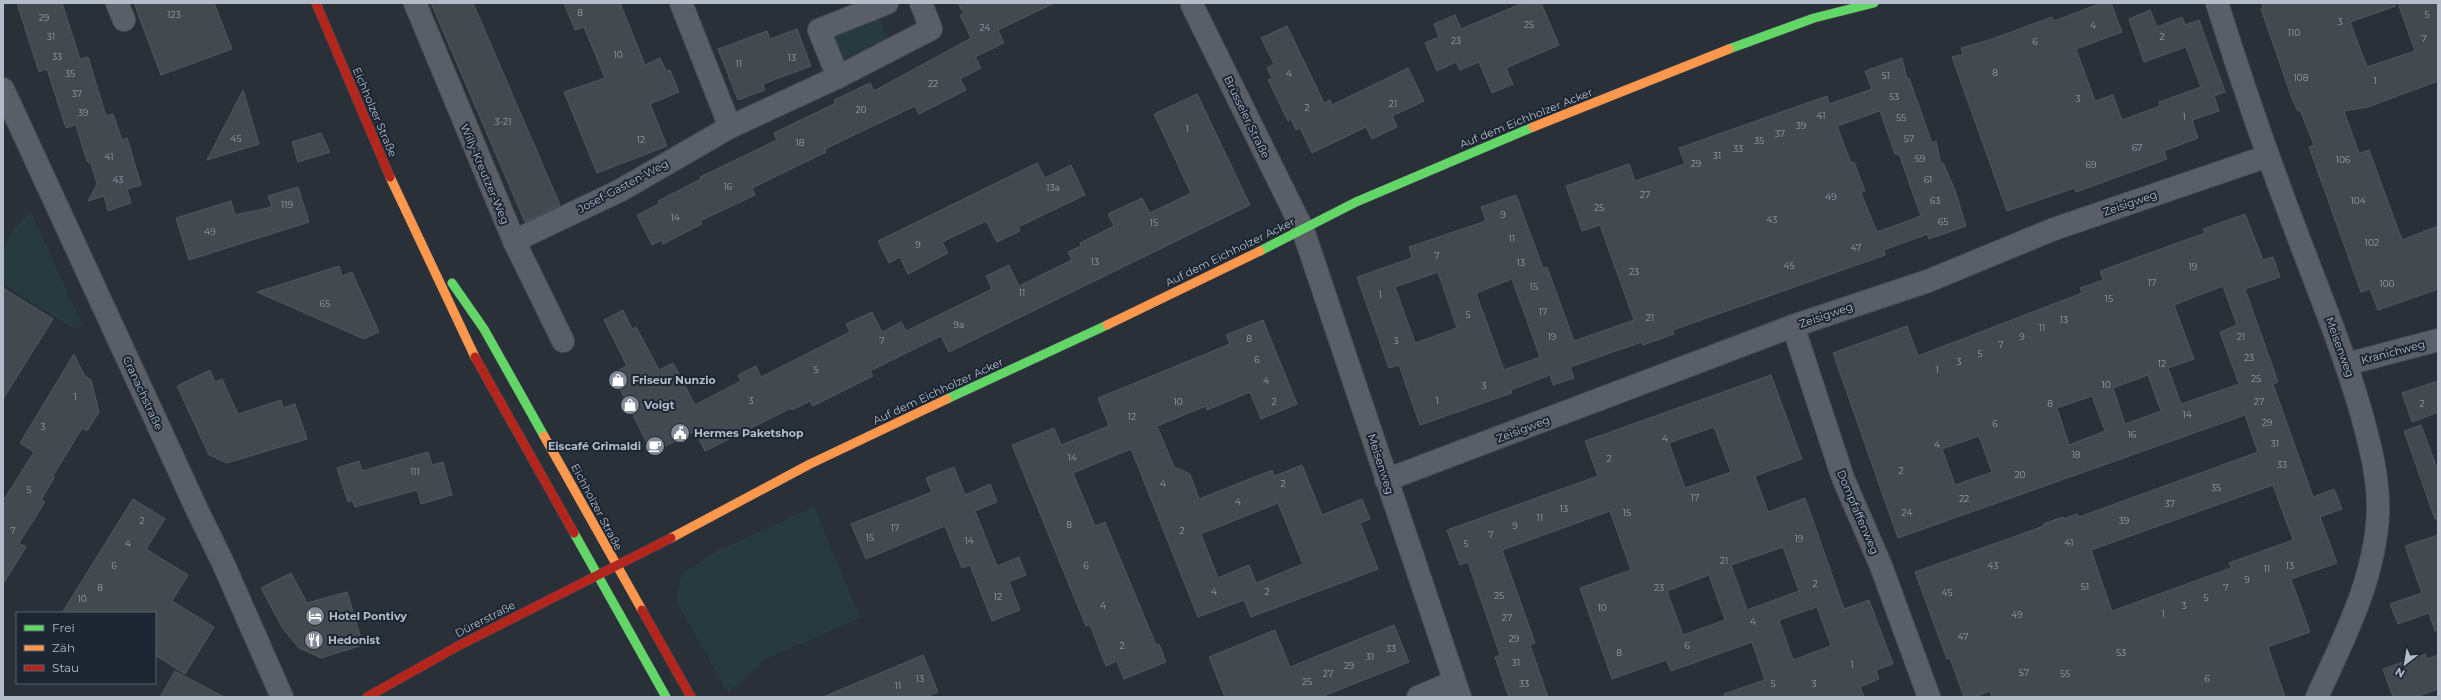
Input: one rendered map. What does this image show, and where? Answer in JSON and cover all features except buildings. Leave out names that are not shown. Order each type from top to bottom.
[{"type":"street","name":"Eichholzer Straße","points":[[316,3],[378,152],[474,356],[666,697]]},
{"type":"street","name":"Willy-Kreutzer-Weg","points":[[415,3],[514,241],[563,341]]},
{"type":"street","points":[[681,3],[730,127]]},
{"type":"street","points":[[838,77],[819,30],[887,3]]},
{"type":"street","name":"Josef-Gasten-Weg","points":[[514,241],[621,190],[730,127],[838,77],[931,29],[921,3]]},
{"type":"street","name":"Auf dem Eichholzer Acker","points":[[615,566],[810,464],[1201,280],[1356,202],[1523,131],[1814,18],[1874,3]]},
{"type":"street","name":"Meisenweg","points":[[2217,3],[2268,156],[2347,364],[2372,451],[2377,488],[2378,514],[2370,564],[2359,603],[2317,697]]},
{"type":"street","name":"Brüsseler Straße","points":[[1192,5],[1303,230]]},
{"type":"street","name":"Cranachstraße","points":[[3,89],[196,507],[224,563],[282,697]]},
{"type":"street","name":"Zeisigweg","points":[[1386,480],[1793,326],[1928,281],[2054,229],[2268,156]]},
{"type":"street","name":"Eichholzer Straße","points":[[415,229],[484,329],[587,510],[615,566],[691,697]]},
{"type":"street","name":"Meisenweg","points":[[1303,230],[1386,480],[1426,592],[1457,690]]},
{"type":"street","name":"Dompfaffenweg","points":[[1793,326],[1839,467],[1881,566],[1929,697]]},
{"type":"street","name":"Kranichweg","points":[[2347,364],[2438,340]]},
{"type":"street","name":"Dürerstraße","points":[[367,697],[458,646],[615,566]]},
{"type":"street","points":[[1418,697],[1457,690]]},
{"type":"green space","points":[[878,16],[888,38],[840,61],[828,34]]},
{"type":"green space","points":[[31,212],[83,326],[72,328],[3,284],[3,247],[14,229]]},
{"type":"green space","points":[[814,506],[860,618],[766,659],[728,693],[676,601],[682,573],[718,551]]},
{"type":"traffic: fast","points":[[1729,49],[1814,18],[1874,3]]},
{"type":"traffic: fast","points":[[1260,251],[1356,202],[1533,127]]},
{"type":"traffic: fast","points":[[452,283],[484,329],[544,436]]},
{"type":"traffic: fast","points":[[947,399],[1107,325]]},
{"type":"traffic: fast","points":[[574,533],[666,697]]},
{"type":"traffic: slow","points":[[1533,127],[1729,49]]},
{"type":"traffic: slow","points":[[390,177],[475,357]]},
{"type":"traffic: slow","points":[[1107,325],[1260,251]]},
{"type":"traffic: slow","points":[[671,538],[810,464],[947,399]]},
{"type":"traffic: slow","points":[[544,436],[642,610]]},
{"type":"traffic: jam","points":[[316,3],[390,177]]},
{"type":"traffic: jam","points":[[475,357],[574,533]]},
{"type":"traffic: jam","points":[[367,697],[458,646],[671,538]]},
{"type":"traffic: jam","points":[[642,610],[691,697]]},
{"type":"place","name":"Friseur Nunzio","points":[[618,380]]},
{"type":"place","name":"Voigt","points":[[630,405]]},
{"type":"place","name":"Hermes Paketshop","points":[[680,433]]},
{"type":"place","name":"Eiscafé Grimaldi","points":[[655,446]]},
{"type":"place","name":"Hotel Pontivy","points":[[315,616]]},
{"type":"place","name":"Hedonist","points":[[314,640]]}]
